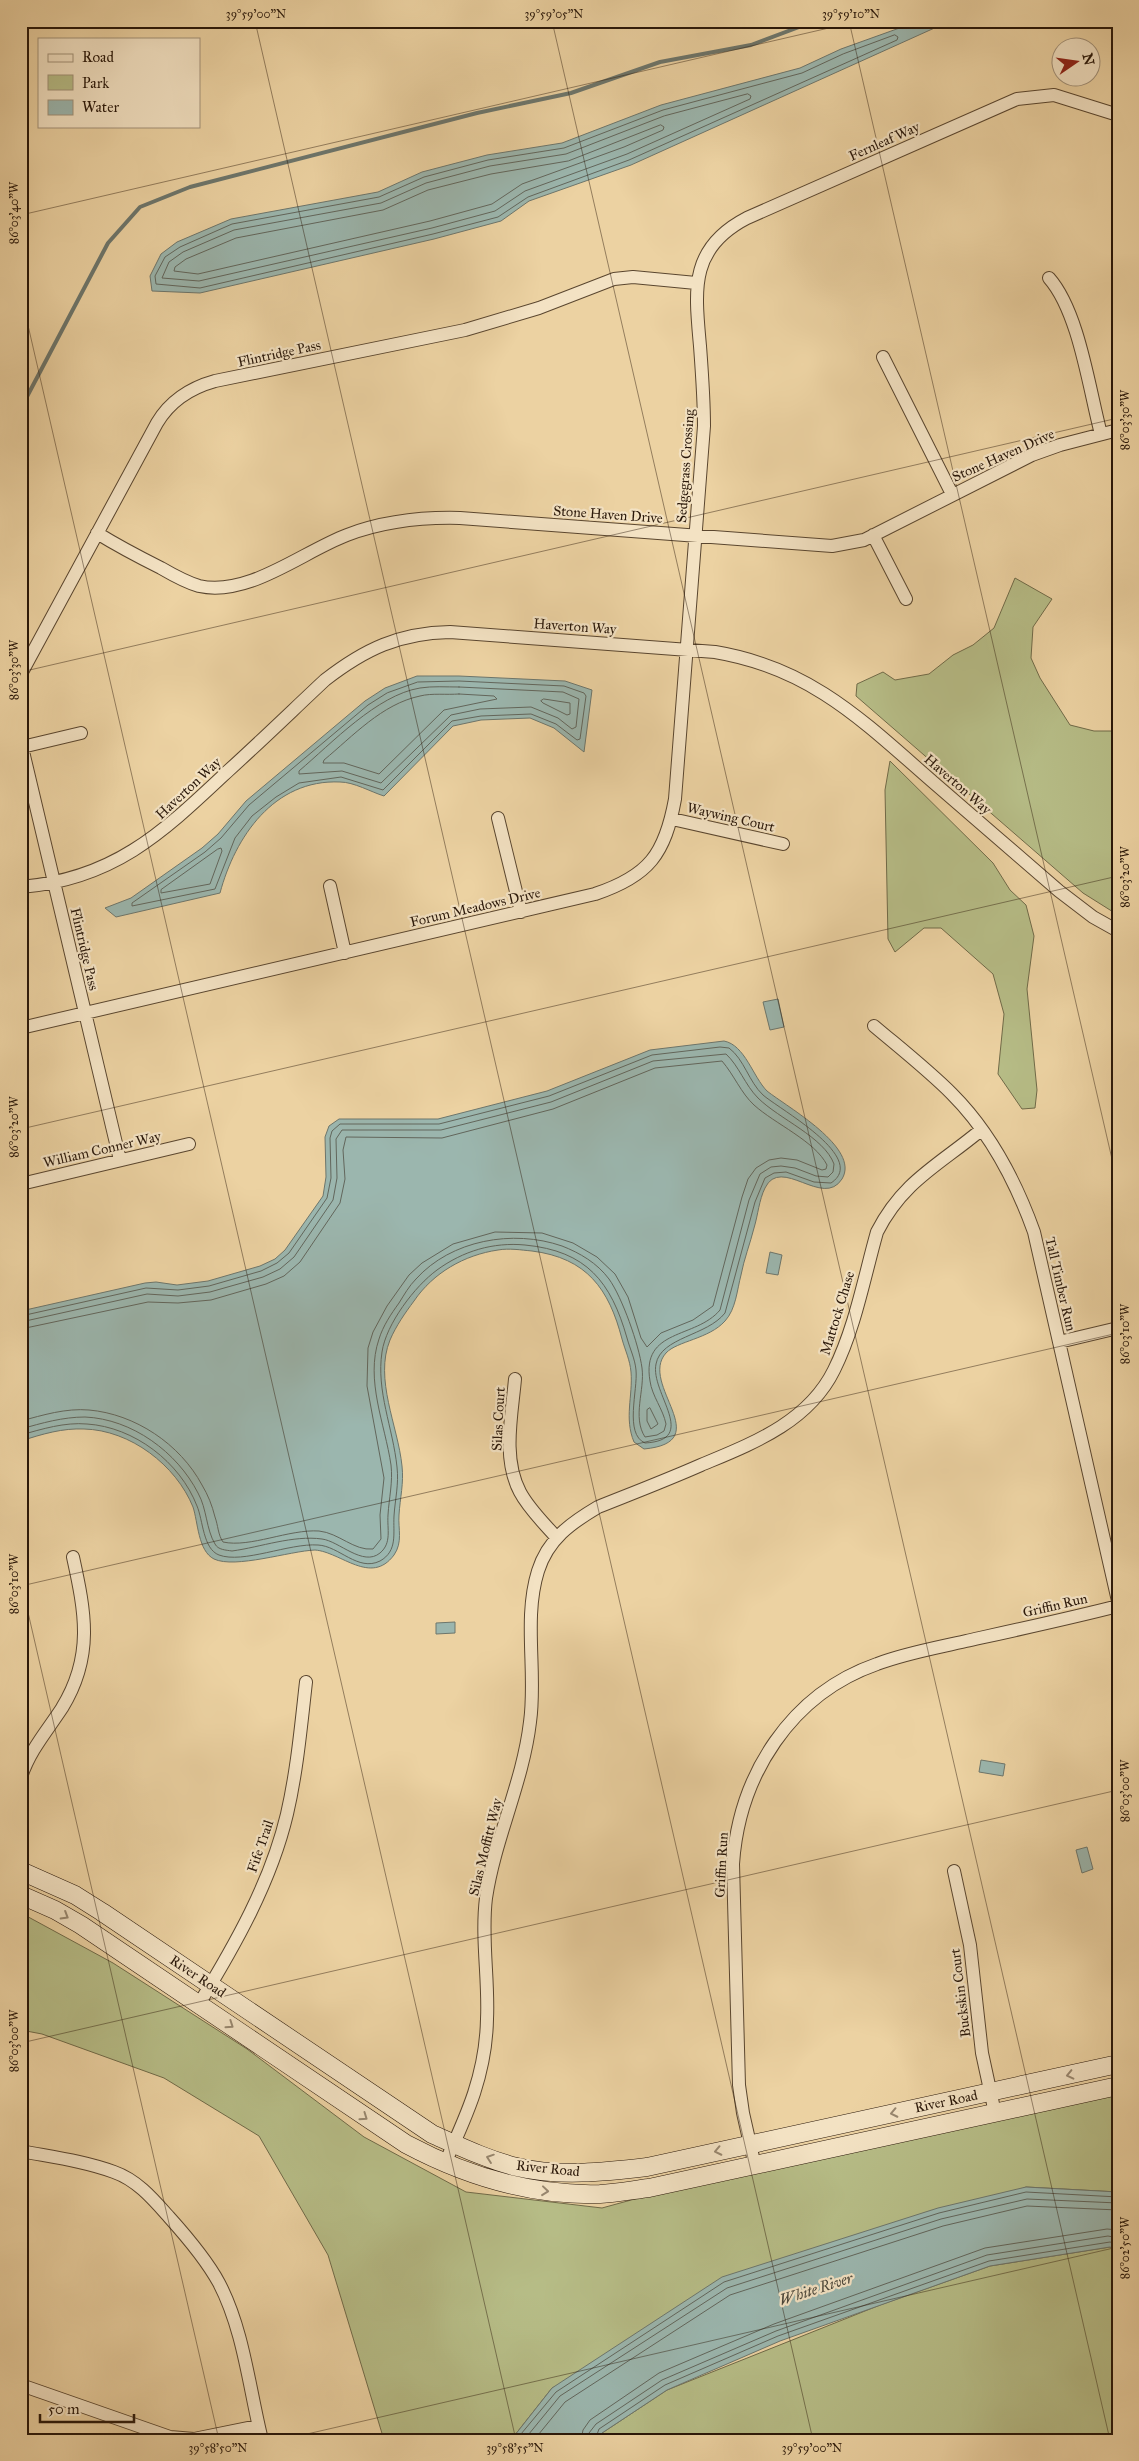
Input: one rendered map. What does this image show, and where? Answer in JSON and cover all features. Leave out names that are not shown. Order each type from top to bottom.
[{"type":"main road","name":"River Road","points":[[21,1871],[75,1895],[102,1912],[432,2134],[518,2167],[581,2172],[647,2167],[1118,2064]]},
{"type":"main road","name":"River Road","points":[[21,1895],[55,1910],[81,1925],[390,2134],[445,2163],[494,2182],[531,2190],[601,2194],[649,2188],[1118,2086]]},
{"type":"street","name":"Fernleaf Way","points":[[696,283],[703,262],[713,244],[740,221],[1017,99],[1054,95],[1118,115]]},
{"type":"street","name":"Flintridge Pass","points":[[21,674],[161,415],[179,397],[198,386],[489,324],[539,308],[596,284],[614,279],[632,277],[696,283]]},
{"type":"street","points":[[1049,278],[1063,296],[1072,317],[1101,434]]},
{"type":"street","name":"Sedgegrass Crossing","points":[[687,650],[704,407],[696,283]]},
{"type":"street","points":[[883,357],[952,494]]},
{"type":"street","name":"Stone Haven Drive","points":[[97,533],[182,580],[199,586],[221,588],[252,581],[350,534],[386,524],[416,519],[460,518],[832,546],[856,542],[873,535],[1032,455],[1118,430]]},
{"type":"street","points":[[873,535],[906,599]]},
{"type":"street","name":"Haverton Way","points":[[21,887],[54,882],[93,872],[142,847],[183,814],[326,680],[361,654],[388,642],[413,635],[450,632],[687,650],[748,658],[790,674],[831,696],[868,725],[1059,891],[1093,916],[1118,931]]},
{"type":"street","name":"Forum Meadows Drive","points":[[21,1028],[596,894],[632,879],[655,856],[664,843],[672,819],[687,650]]},
{"type":"street","points":[[22,745],[82,733]]},
{"type":"street","name":"Flintridge Pass","points":[[22,745],[120,1160]]},
{"type":"street","points":[[498,818],[521,912]]},
{"type":"street","name":"Waywing Court","points":[[672,819],[783,844]]},
{"type":"street","points":[[330,886],[345,953]]},
{"type":"street","name":"Tall Timber Run","points":[[874,1026],[953,1095],[981,1130],[1011,1176],[1024,1206],[1034,1232],[1118,1601]]},
{"type":"street","name":"Mattock Chase","points":[[556,1537],[598,1507],[767,1436],[795,1418],[810,1404],[834,1372],[845,1346],[877,1232],[886,1216],[907,1188],[981,1130]]},
{"type":"street","name":"William Conner Way","points":[[21,1184],[189,1144]]},
{"type":"street","points":[[1059,1342],[1118,1328]]},
{"type":"street","name":"Silas Court","points":[[515,1379],[509,1438],[512,1466],[520,1492],[556,1537]]},
{"type":"street","name":"Silas Moffitt Way","points":[[445,2163],[476,2092],[483,2065],[488,2019],[486,1901],[490,1877],[529,1729],[534,1590],[541,1564],[556,1537]]},
{"type":"street","points":[[21,1777],[32,1750],[62,1708],[81,1664],[85,1619],[73,1557]]},
{"type":"street","name":"Griffin Run","points":[[754,2166],[739,2085],[734,1855],[738,1827],[745,1801],[758,1769],[772,1744],[793,1719],[814,1699],[839,1681],[877,1664],[1118,1606]]},
{"type":"street","name":"Fife Trail","points":[[199,2004],[242,1931],[264,1881],[286,1815],[297,1755],[306,1682]]},
{"type":"street","name":"Buckskin Court","points":[[954,1871],[970,1945],[982,2053],[995,2113]]},
{"type":"street","points":[[21,2151],[83,2163],[115,2172],[148,2193],[181,2230],[219,2282],[230,2306],[262,2440]]},
{"type":"street","points":[[21,2385],[170,2437],[194,2439],[258,2426]]},
{"type":"green space","points":[[1015,578],[1052,599],[1033,627],[1031,658],[1040,678],[1070,725],[1094,731],[1113,731],[1118,739],[1118,915],[1083,893],[856,696],[857,684],[883,672],[895,680],[929,674],[953,655],[973,645],[994,628]]},
{"type":"green space","points":[[890,761],[993,863],[1010,890],[1026,905],[1034,936],[1027,989],[1037,1090],[1035,1108],[1022,1109],[998,1074],[1004,1014],[993,974],[941,928],[924,928],[895,952],[888,939],[885,790]]},
{"type":"green space","points":[[21,1913],[113,1963],[247,2049],[364,2137],[466,2192],[602,2208],[755,2166],[1118,2093],[1118,2192],[1026,2187],[552,2388],[511,2440],[384,2440],[328,2255],[259,2136],[164,2078],[42,2034],[21,2030]]},
{"type":"green space","points":[[1110,2247],[1118,2250],[1118,2440],[599,2440],[602,2433],[667,2390],[880,2305],[990,2266]]},
{"type":"water","points":[[919,21],[950,21],[631,165],[529,201],[501,221],[434,239],[200,293],[152,291],[150,276],[161,254],[177,242],[231,219],[378,192],[422,172],[487,155],[562,143],[661,105],[800,68],[841,49]]},
{"type":"water","points":[[417,676],[565,681],[592,690],[584,752],[554,728],[530,718],[481,720],[453,726],[384,796],[357,785],[340,782],[317,784],[296,790],[277,801],[261,815],[247,832],[227,872],[220,893],[116,917],[105,908],[131,898],[202,848],[218,834],[246,801],[365,701],[385,688]]},
{"type":"water","points":[[778,999],[784,1027],[770,1030],[763,1002]]},
{"type":"water","points":[[724,1041],[738,1049],[767,1091],[805,1118],[832,1142],[841,1154],[845,1167],[842,1179],[834,1187],[824,1188],[781,1177],[772,1179],[765,1188],[761,1197],[732,1311],[725,1321],[711,1332],[671,1349],[666,1353],[660,1366],[661,1380],[676,1424],[675,1435],[665,1444],[644,1449],[634,1442],[630,1424],[630,1363],[610,1305],[593,1279],[567,1261],[551,1255],[511,1249],[485,1252],[473,1256],[440,1274],[430,1282],[414,1301],[390,1340],[386,1355],[385,1371],[388,1403],[402,1466],[399,1540],[394,1555],[385,1564],[376,1568],[366,1568],[315,1550],[249,1561],[223,1562],[214,1559],[205,1550],[199,1536],[193,1507],[175,1477],[163,1464],[134,1443],[101,1431],[84,1429],[52,1432],[21,1441],[21,1311],[145,1283],[156,1282],[177,1285],[208,1281],[260,1266],[275,1259],[285,1250],[323,1196],[326,1177],[325,1137],[329,1126],[339,1119],[438,1119],[547,1091],[650,1050]]},
{"type":"water","points":[[770,1252],[782,1255],[778,1275],[766,1273]]},
{"type":"water","points":[[455,1622],[455,1633],[436,1634],[436,1623]]},
{"type":"water","points":[[981,1760],[1005,1764],[1003,1776],[979,1772]]},
{"type":"water","points":[[1087,1847],[1093,1869],[1082,1873],[1076,1850]]},
{"type":"water","name":"White River","points":[[1026,2187],[1118,2192],[1118,2250],[1110,2247],[990,2266],[780,2341],[667,2390],[602,2433],[599,2440],[511,2440],[552,2388],[722,2277],[938,2208]]},
{"type":"waterway","points":[[21,408],[108,243],[140,207],[190,187],[477,113],[571,93],[660,62],[751,45],[815,21]]}]
